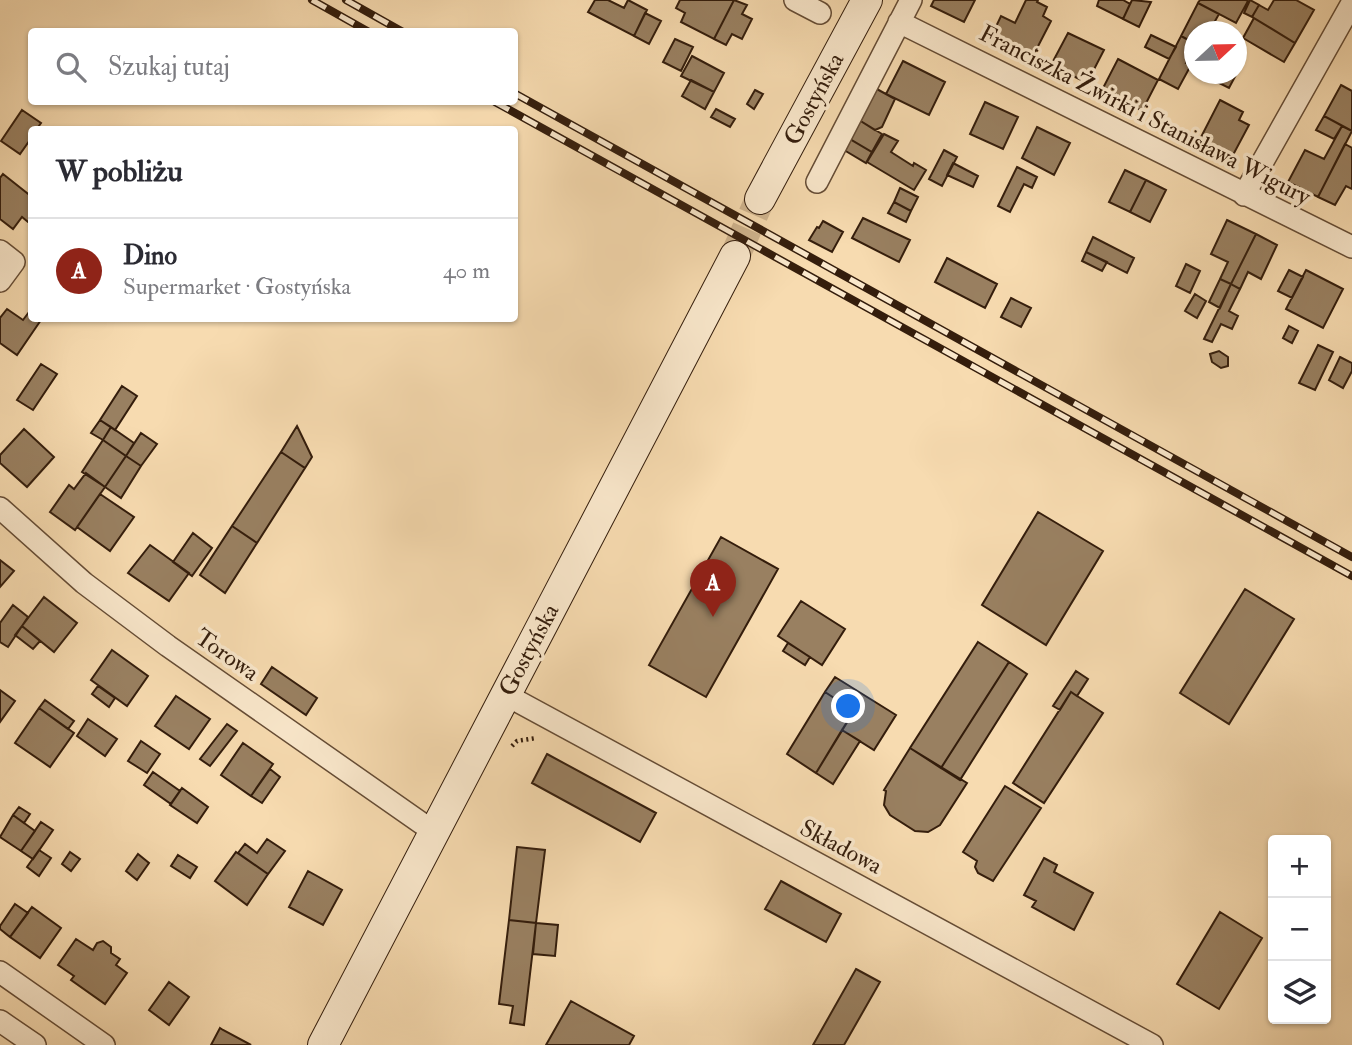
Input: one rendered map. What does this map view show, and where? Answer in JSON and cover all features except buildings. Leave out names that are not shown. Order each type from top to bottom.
[{"type":"main road","name":"Gostyńska","points":[[760,199],[867,0]]},
{"type":"main road","name":"Gostyńska","points":[[323,1045],[734,256]]},
{"type":"street","points":[[794,0],[820,13]]},
{"type":"street","points":[[817,182],[911,0]]},
{"type":"street","points":[[1244,195],[1352,3]]},
{"type":"street","name":"Franciszka Żwirki i Stanisława Wigury","points":[[899,22],[1352,247]]},
{"type":"street","points":[[0,251],[14,262],[0,281]]},
{"type":"street","name":"Torowa","points":[[0,508],[84,583],[168,646],[434,832]]},
{"type":"street","name":"Składowa","points":[[506,695],[1152,1045]]},
{"type":"street","points":[[0,972],[104,1045]]},
{"type":"street","points":[[0,1021],[35,1045]]},
{"type":"tunnel","points":[[735,256],[760,199]]},
{"type":"railway","points":[[312,0],[362,28]]},
{"type":"railway","points":[[346,0],[396,28]]},
{"type":"railway","points":[[518,95],[1352,557]]},
{"type":"railway","points":[[500,105],[1352,576]]},
{"type":"place","name":"Dino","points":[[713,617]]}]
